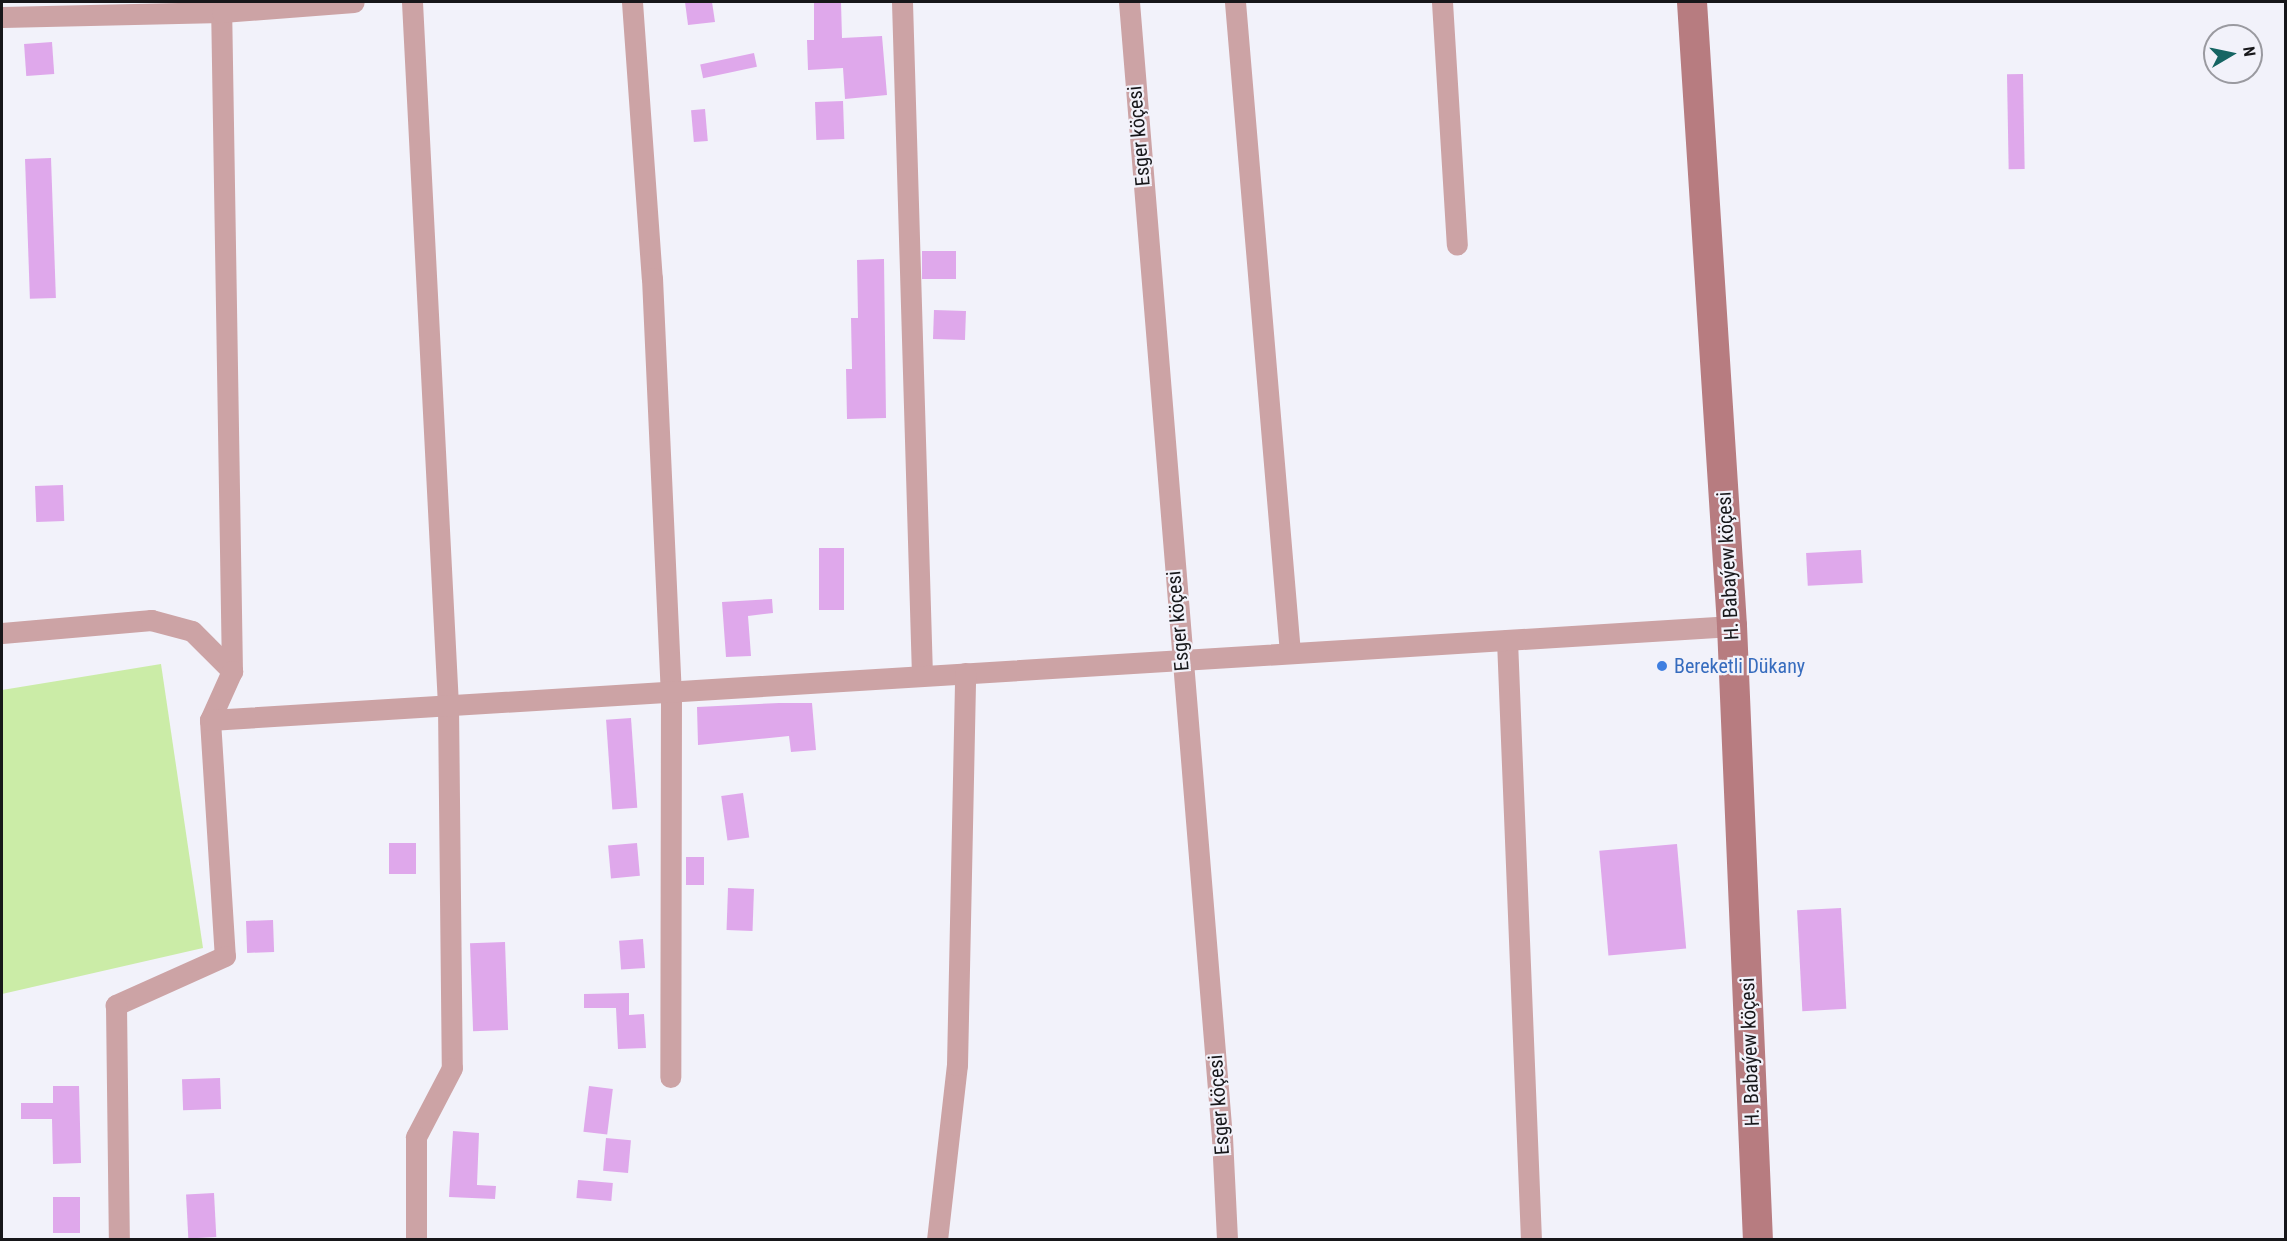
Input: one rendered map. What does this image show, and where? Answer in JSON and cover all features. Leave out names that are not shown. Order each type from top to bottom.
[{"type":"street","points":[[2,17],[354,2]]},
{"type":"street","points":[[412,2],[448,705],[452,1068],[416,1137],[416,1239]]},
{"type":"street","points":[[632,2],[652,278],[671,691],[670,1077]]},
{"type":"street","points":[[902,2],[922,676]]},
{"type":"street","name":"Esger köçesi","points":[[1129,2],[1181,660],[1221,1125],[1227,1239]]},
{"type":"street","points":[[1235,2],[1290,653]]},
{"type":"street","points":[[1442,2],[1457,245]]},
{"type":"street","name":"H. Babaýew köçesi","points":[[1692,2],[1732,626],[1758,1239]]},
{"type":"street","points":[[119,1239],[116,1005],[225,956],[210,720],[232,671],[222,7]]},
{"type":"street","points":[[2,633],[152,620],[192,631],[232,671]]},
{"type":"street","points":[[210,720],[1732,626]]},
{"type":"street","points":[[1507,640],[1531,1239]]},
{"type":"street","points":[[937,1239],[957,1065],[965,673]]},
{"type":"green space","points":[[161,664],[203,948],[2,994],[2,690]]},
{"type":"building","points":[[685,2],[712,2],[715,22],[688,25]]},
{"type":"building","points":[[814,2],[841,2],[842,38],[882,36],[887,95],[845,99],[843,68],[808,70],[807,40],[814,40]]},
{"type":"building","points":[[52,42],[54,74],[26,76],[24,44]]},
{"type":"building","points":[[754,53],[757,67],[703,78],[700,64]]},
{"type":"building","points":[[2007,74],[2023,74],[2025,169],[2009,169]]},
{"type":"building","points":[[843,101],[844,139],[816,140],[815,102]]},
{"type":"building","points":[[705,109],[708,141],[694,142],[691,110]]},
{"type":"building","points":[[51,158],[56,298],[30,299],[25,159]]},
{"type":"building","points":[[922,251],[956,251],[956,279],[922,279]]},
{"type":"building","points":[[884,259],[886,418],[847,419],[846,369],[852,369],[851,318],[858,318],[857,260]]},
{"type":"building","points":[[934,310],[966,311],[965,340],[933,339]]},
{"type":"building","points":[[63,485],[64,521],[36,522],[35,486]]},
{"type":"building","points":[[819,548],[844,548],[844,610],[819,610]]},
{"type":"building","points":[[1861,550],[1863,583],[1808,586],[1806,553]]},
{"type":"building","points":[[772,599],[773,613],[748,616],[751,656],[726,657],[722,602]]},
{"type":"building","points":[[812,703],[816,750],[791,752],[789,736],[698,745],[697,707]]},
{"type":"building","points":[[631,718],[637,808],[612,810],[606,720]]},
{"type":"building","points":[[743,793],[749,838],[727,841],[721,796]]},
{"type":"building","points":[[389,843],[416,843],[416,874],[389,874]]},
{"type":"building","points":[[637,843],[640,876],[611,878],[608,846]]},
{"type":"building","points":[[1677,844],[1686,949],[1608,955],[1599,851]]},
{"type":"building","points":[[686,857],[704,857],[704,885],[686,885]]},
{"type":"building","points":[[728,888],[754,889],[753,931],[727,930]]},
{"type":"building","points":[[1841,908],[1846,1009],[1802,1011],[1797,910]]},
{"type":"building","points":[[273,920],[274,952],[247,953],[246,921]]},
{"type":"building","points":[[643,939],[645,968],[621,970],[619,941]]},
{"type":"building","points":[[505,942],[508,1030],[473,1031],[470,943]]},
{"type":"building","points":[[629,993],[629,1015],[644,1014],[646,1048],[618,1049],[616,1008],[584,1008],[584,994]]},
{"type":"building","points":[[220,1078],[221,1109],[183,1110],[182,1079]]},
{"type":"building","points":[[53,1086],[79,1086],[81,1163],[53,1164],[52,1119],[21,1119],[21,1103],[53,1103]]},
{"type":"building","points":[[589,1086],[613,1089],[607,1135],[583,1132]]},
{"type":"building","points":[[453,1131],[479,1133],[477,1185],[496,1186],[495,1199],[449,1197]]},
{"type":"building","points":[[606,1138],[631,1140],[628,1173],[603,1171]]},
{"type":"building","points":[[578,1180],[613,1183],[611,1201],[576,1198]]},
{"type":"building","points":[[214,1193],[216,1237],[188,1238],[186,1194]]},
{"type":"building","points":[[53,1197],[80,1197],[80,1233],[53,1233]]},
{"type":"place","name":"Bereketli Dükany","points":[[1662,666]]}]
